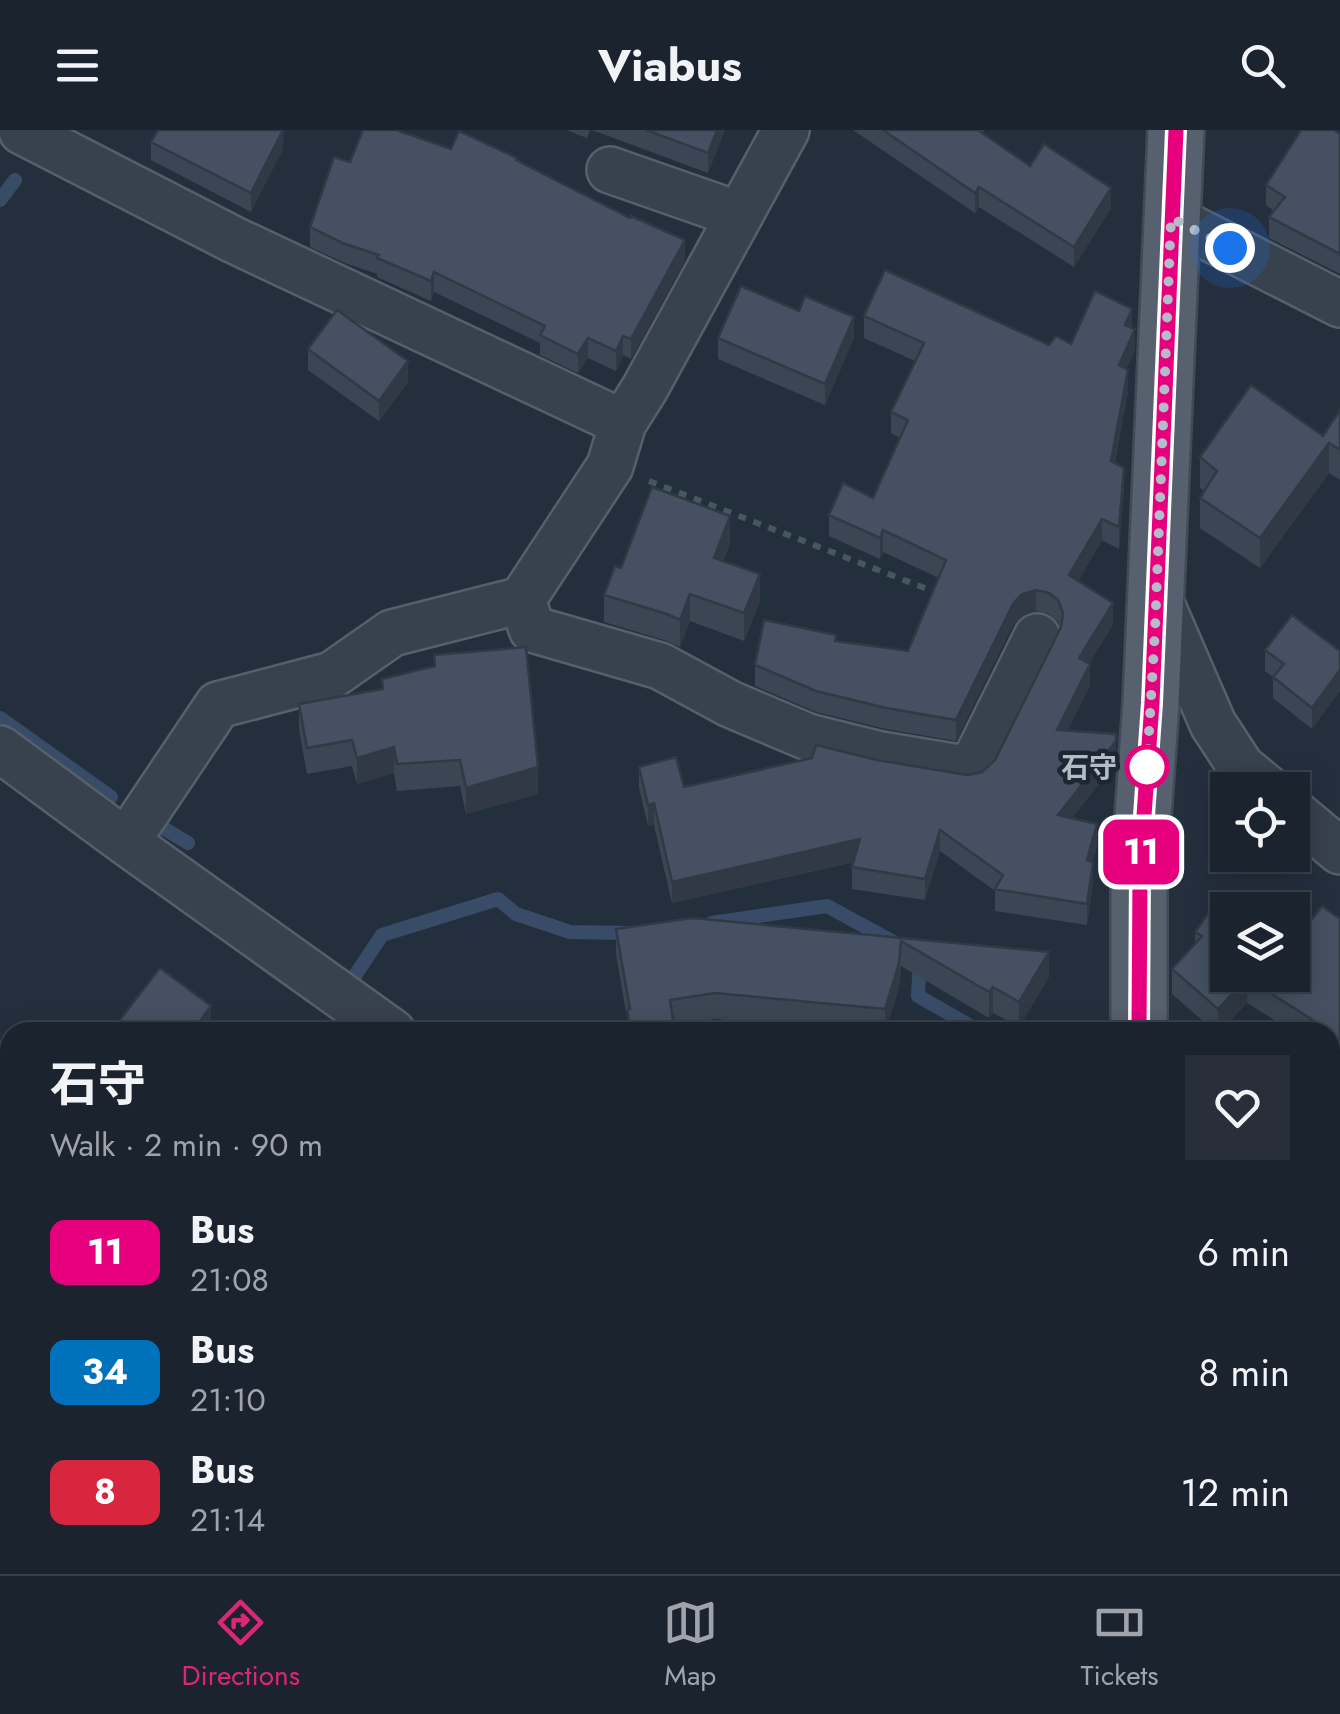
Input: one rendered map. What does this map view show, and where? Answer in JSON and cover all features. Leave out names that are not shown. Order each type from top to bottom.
[{"type":"main road","points":[[1139,1022],[1140,872],[1152,703],[1176,130]]},
{"type":"street","points":[[0,162],[22,130],[234,240],[623,423]]},
{"type":"street","points":[[126,842],[218,704],[332,676],[392,632],[522,600],[610,466],[623,423],[786,130]]},
{"type":"street","points":[[610,170],[740,216]]},
{"type":"street","points":[[1171,218],[1340,304]]},
{"type":"street","points":[[1156,593],[1213,724],[1248,772]]},
{"type":"street","points":[[522,600],[532,629],[660,666],[730,704],[808,737],[881,755],[970,770],[1037,638]]},
{"type":"street","points":[[0,749],[378,1022]]},
{"type":"street","points":[[1310,826],[1340,852]]},
{"type":"path","points":[[610,466],[941,595]]},
{"type":"building","points":[[158,130],[283,130],[251,193],[151,142]]},
{"type":"building","points":[[363,130],[396,130],[451,149],[459,131],[630,218],[685,240],[631,339],[623,336],[616,351],[588,338],[578,354],[540,335],[545,326],[434,272],[431,281],[310,227],[334,157],[350,162]]},
{"type":"building","points":[[646,130],[717,130],[708,153]]},
{"type":"building","points":[[883,130],[978,130],[1030,166],[1044,144],[1111,188],[1074,247],[979,187],[975,193]]},
{"type":"building","points":[[1301,130],[1334,130],[1340,134],[1340,254],[1269,217],[1285,197],[1266,185]]},
{"type":"building","points":[[885,270],[1049,345],[1056,336],[1071,344],[1095,291],[1132,309],[1125,325],[1135,329],[1119,365],[1128,370],[1111,461],[1124,468],[1119,527],[1102,519],[1069,575],[1113,603],[1079,658],[1090,664],[1057,730],[1116,734],[1116,741],[1058,815],[1097,824],[1087,860],[1093,863],[1087,904],[995,889],[1003,875],[940,830],[925,879],[852,867],[860,839],[672,882],[654,803],[648,805],[639,767],[676,757],[684,787],[812,758],[816,745],[967,775],[982,772],[995,760],[1061,627],[1063,613],[1058,600],[1036,590],[1022,594],[1013,604],[956,720],[816,691],[755,665],[764,620],[836,635],[835,641],[908,651],[946,560],[883,530],[880,538],[829,515],[843,483],[873,498],[908,420],[891,412],[924,343],[864,316]]},
{"type":"building","points":[[741,286],[799,311],[805,296],[854,317],[825,384],[718,338]]},
{"type":"building","points":[[337,310],[408,361],[379,401],[308,349]]},
{"type":"building","points":[[1251,385],[1323,436],[1340,410],[1340,450],[1329,443],[1260,538],[1200,498],[1217,471],[1200,457]]},
{"type":"building","points":[[652,487],[730,516],[714,558],[760,574],[744,613],[690,594],[680,620],[604,595],[615,566],[621,568]]},
{"type":"building","points":[[1292,615],[1340,651],[1340,670],[1312,708],[1273,677],[1284,664],[1265,650]]},
{"type":"building","points":[[526,647],[538,767],[466,788],[460,760],[397,764],[394,747],[357,758],[352,740],[307,748],[299,704],[383,689],[382,679],[435,666],[434,655]]},
{"type":"building","points":[[1322,906],[1340,919],[1340,1022],[1316,1022],[1269,992],[1310,992],[1310,922]]},
{"type":"building","points":[[1210,911],[1210,992],[1234,992],[1218,1009],[1172,969],[1202,936],[1195,932]]},
{"type":"building","points":[[692,918],[1049,952],[1019,1002],[993,987],[989,992],[901,941],[899,963],[885,1009],[715,993],[670,1000],[673,1022],[629,1022],[616,929]]},
{"type":"building","points":[[160,968],[211,1006],[199,1022],[119,1021]]},
{"type":"waterway","points":[[0,200],[15,180]]},
{"type":"waterway","points":[[0,718],[111,797]]},
{"type":"waterway","points":[[155,823],[188,843]]},
{"type":"waterway","points":[[350,983],[382,935],[498,899],[516,914],[570,932],[630,933]]},
{"type":"waterway","points":[[711,923],[827,906],[899,945]]},
{"type":"waterway","points":[[920,960],[918,996],[964,1022]]},
{"type":"bus line","name":"11","points":[[1139,1022],[1140,872],[1152,703],[1176,130]]},
{"type":"place","name":"石守","points":[[1147,767]]},
{"type":"route","points":[[1147,767],[1171,218],[1230,248]]}]
